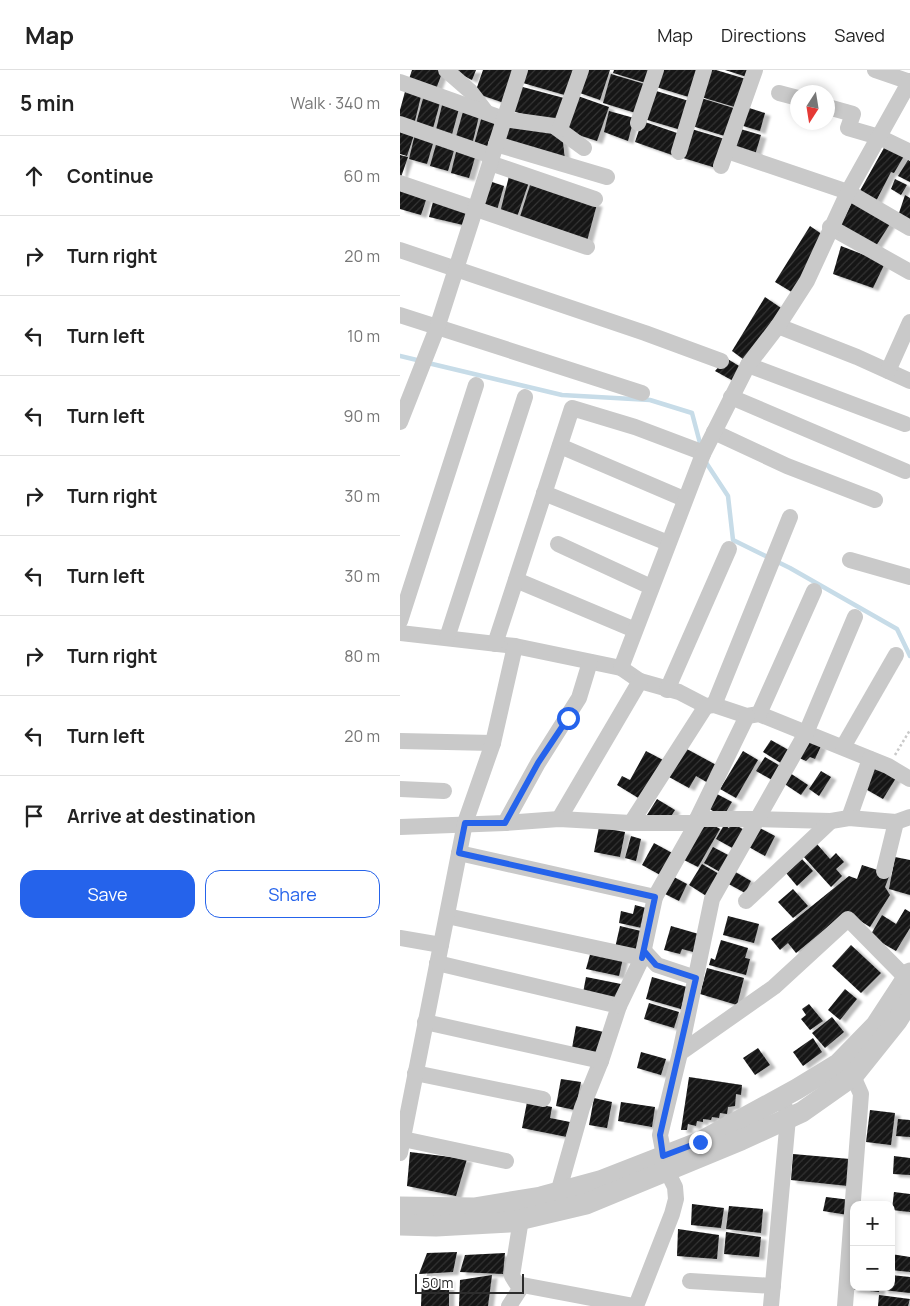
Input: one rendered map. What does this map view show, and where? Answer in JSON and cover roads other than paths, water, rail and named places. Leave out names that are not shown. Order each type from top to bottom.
[{"type":"street","points":[[446,70],[470,91],[486,112]]},
{"type":"street","points":[[400,422],[437,328],[520,70]]},
{"type":"street","points":[[560,129],[581,70]]},
{"type":"street","points":[[638,123],[656,70]]},
{"type":"street","points":[[678,152],[704,70]]},
{"type":"street","points":[[722,166],[755,70]]},
{"type":"street","points":[[621,668],[684,499],[731,397],[748,365],[778,326],[807,281],[830,227],[848,192],[910,81],[875,70]]},
{"type":"street","points":[[400,82],[504,119],[554,126],[584,148]]},
{"type":"street","points":[[780,93],[790,96]]},
{"type":"street","points":[[835,109],[853,114],[848,128],[879,137],[910,152]]},
{"type":"street","points":[[400,124],[493,154],[594,199]]},
{"type":"street","points":[[727,150],[848,192],[910,228]]},
{"type":"street","points":[[493,154],[607,177]]},
{"type":"street","points":[[400,183],[587,247]]},
{"type":"street","points":[[830,227],[910,272]]},
{"type":"street","points":[[400,250],[636,330],[721,361]]},
{"type":"street","points":[[400,315],[642,393]]},
{"type":"street","points":[[888,371],[910,322]]},
{"type":"street","points":[[778,326],[858,357],[910,381]]},
{"type":"street","points":[[748,365],[905,424]]},
{"type":"street","points":[[400,621],[476,385]]},
{"type":"street","points":[[447,638],[525,397]]},
{"type":"street","points":[[731,397],[905,471]]},
{"type":"street","points":[[495,644],[572,408],[635,427],[696,450],[707,446],[787,466],[876,500]]},
{"type":"street","points":[[560,446],[684,499]]},
{"type":"street","points":[[544,493],[668,543]]},
{"type":"street","points":[[631,823],[710,706],[790,517]]},
{"type":"street","points":[[558,544],[651,587]]},
{"type":"street","points":[[667,690],[729,549]]},
{"type":"street","points":[[850,560],[910,577]]},
{"type":"street","points":[[516,580],[635,630]]},
{"type":"street","points":[[642,958],[655,897],[753,715],[814,591]]},
{"type":"street","points":[[521,1219],[512,1276],[517,1284],[635,1306],[672,1214],[676,1199],[675,1187],[665,1164],[660,1135],[680,1053],[712,899],[806,733],[855,617]]},
{"type":"street","points":[[400,633],[516,646],[621,668],[640,681],[679,692],[710,706],[753,715],[843,747],[888,766],[910,779]]},
{"type":"street","points":[[506,1161],[401,1146],[409,1081],[425,1022],[465,823],[493,743],[516,646]]},
{"type":"street","points":[[843,747],[896,655]]},
{"type":"street","points":[[505,823],[538,763],[579,698],[590,662]]},
{"type":"street","points":[[560,819],[640,681]]},
{"type":"street","points":[[400,741],[493,743]]},
{"type":"street","points":[[849,818],[870,759]]},
{"type":"street","points":[[400,789],[444,791]]},
{"type":"street","points":[[400,827],[560,819],[631,823],[757,819],[831,821],[849,818],[903,820],[884,871]]},
{"type":"street","points":[[746,901],[831,821]]},
{"type":"street","points":[[459,853],[655,897]]},
{"type":"street","points":[[447,916],[642,958]]},
{"type":"street","points":[[400,1225],[436,1226],[510,1222],[586,1204],[665,1164],[700,1142],[838,1064],[876,1025],[909,977],[848,919],[774,987],[680,1053]]},
{"type":"street","points":[[400,938],[441,945]]},
{"type":"street","points":[[558,1192],[582,1108],[601,1061],[619,1006],[644,951],[656,965],[696,978]]},
{"type":"street","points":[[437,963],[619,1006]]},
{"type":"street","points":[[400,1207],[474,1208],[540,1197],[665,1164],[788,1118],[802,1112],[853,1076],[897,1021],[910,1000]]},
{"type":"street","points":[[425,1022],[601,1061]]},
{"type":"street","points":[[846,1306],[861,1094],[853,1076]]},
{"type":"street","points":[[409,1081],[544,1099]]},
{"type":"street","points":[[771,1306],[788,1118],[782,1097]]},
{"type":"street","points":[[690,1281],[773,1286]]},
{"type":"street","points":[[509,1306],[522,1286]]},
{"type":"waterway","points":[[400,356],[421,361]]},
{"type":"waterway","points":[[428,363],[562,395],[650,400],[692,413],[701,447]]},
{"type":"waterway","points":[[705,461],[728,496],[733,540],[790,568],[897,629],[910,656]]}]
